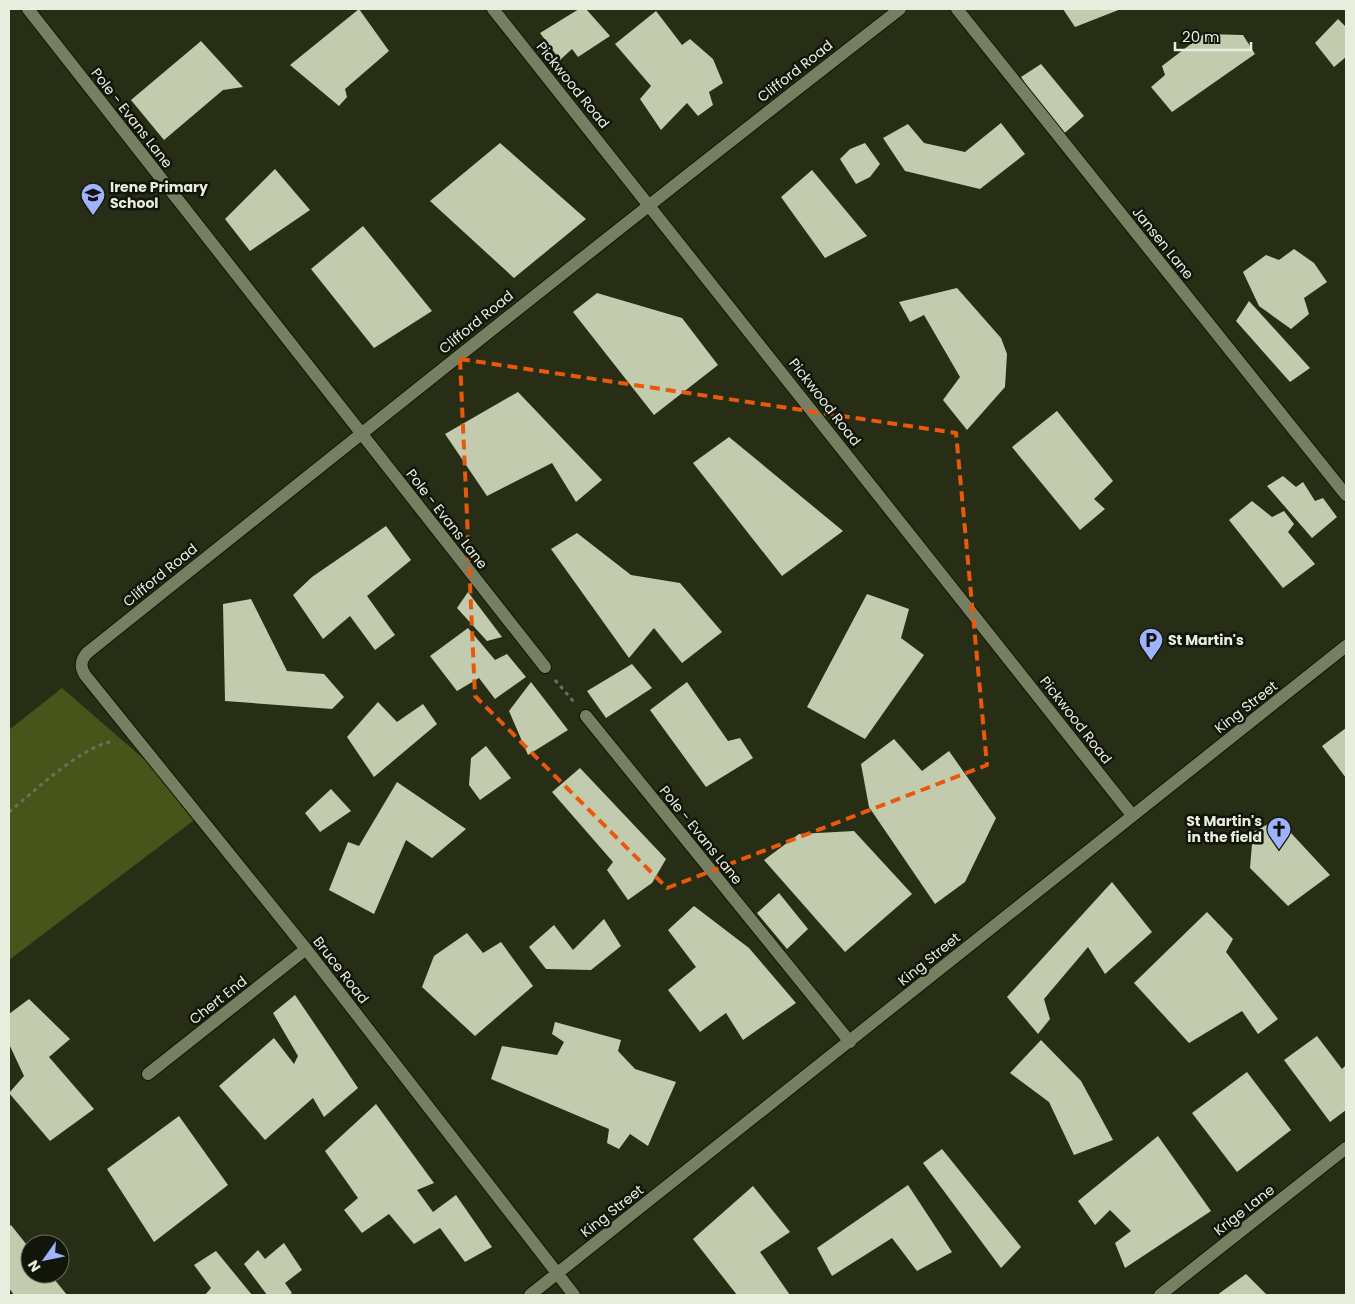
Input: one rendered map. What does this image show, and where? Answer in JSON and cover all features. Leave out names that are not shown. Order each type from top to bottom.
[{"type":"street","name":"Pole - Evans Lane","points":[[28,9],[544,667]]},
{"type":"street","name":"Pickwood Road","points":[[493,9],[1132,815]]},
{"type":"street","name":"Clifford Road","points":[[80,667],[87,653],[648,204],[900,9]]},
{"type":"street","name":"Jansen Lane","points":[[957,9],[1346,495]]},
{"type":"street","name":"King Street","points":[[530,1295],[1346,646]]},
{"type":"street","name":"Bruce Road","points":[[80,667],[306,949],[574,1295]]},
{"type":"street","name":"Pole - Evans Lane","points":[[586,716],[850,1042]]},
{"type":"street","name":"Chert End","points":[[148,1074],[306,949]]},
{"type":"street","name":"Krige Lane","points":[[1160,1295],[1346,1148]]},
{"type":"path","points":[[544,667],[586,716]]},
{"type":"path","points":[[9,812],[74,762],[100,745],[110,742],[120,746],[128,754],[134,755],[144,749]]},
{"type":"highlighted area","points":[[460,359],[956,433],[987,765],[667,888],[475,696]]},
{"type":"green space","points":[[62,688],[205,812],[9,960],[9,730]]},
{"type":"building","points":[[359,9],[389,51],[345,89],[347,97],[339,106],[290,65]]},
{"type":"building","points":[[579,9],[586,9],[610,36],[578,57],[572,49],[560,60],[540,33]]},
{"type":"building","points":[[1063,9],[1121,9],[1075,27]]},
{"type":"building","points":[[656,11],[682,45],[690,39],[713,59],[723,83],[709,92],[713,105],[698,116],[687,103],[661,130],[640,99],[651,86],[615,44]]},
{"type":"building","points":[[1338,19],[1346,27],[1346,57],[1334,67],[1315,43]]},
{"type":"building","points":[[1204,34],[1243,35],[1255,54],[1172,112],[1151,87],[1165,75],[1162,66]]},
{"type":"building","points":[[201,41],[243,87],[223,90],[164,140],[131,100]]},
{"type":"building","points":[[1041,64],[1084,116],[1060,137],[1021,77]]},
{"type":"building","points":[[1001,123],[1025,154],[980,189],[905,171],[883,138],[908,124],[924,143],[965,152]]},
{"type":"building","points":[[500,143],[586,219],[514,278],[430,201]]},
{"type":"building","points":[[865,143],[880,164],[870,177],[856,184],[840,159],[850,149]]},
{"type":"building","points":[[275,169],[310,210],[250,251],[225,219]]},
{"type":"building","points":[[812,170],[867,236],[825,258],[781,197]]},
{"type":"building","points":[[363,226],[432,311],[374,348],[311,269]]},
{"type":"building","points":[[1294,249],[1314,263],[1327,282],[1304,298],[1309,314],[1291,329],[1259,306],[1243,272],[1266,255],[1279,260]]},
{"type":"building","points":[[957,288],[1001,338],[1007,354],[1005,387],[967,430],[943,400],[960,377],[924,315],[910,322],[899,302]]},
{"type":"building","points":[[597,293],[682,318],[718,365],[654,415],[573,312]]},
{"type":"building","points":[[1249,301],[1310,368],[1290,382],[1236,321]]},
{"type":"building","points":[[518,392],[602,480],[576,502],[552,463],[487,496],[445,434]]},
{"type":"building","points":[[1057,411],[1113,481],[1094,499],[1105,509],[1080,530],[1012,447]]},
{"type":"building","points":[[729,437],[843,531],[782,576],[693,463]]},
{"type":"building","points":[[1283,476],[1296,487],[1303,482],[1315,501],[1323,498],[1337,517],[1312,538],[1267,486]]},
{"type":"building","points":[[1252,501],[1272,517],[1284,511],[1294,524],[1288,532],[1315,564],[1283,588],[1229,520]]},
{"type":"building","points":[[386,526],[411,560],[367,596],[395,635],[375,650],[350,616],[323,639],[293,595],[312,577]]},
{"type":"building","points":[[577,533],[631,575],[680,583],[722,632],[682,663],[654,628],[629,658],[551,549]]},
{"type":"building","points":[[468,592],[502,637],[487,641],[457,608]]},
{"type":"building","points":[[867,594],[909,609],[901,638],[924,655],[865,739],[807,707]]},
{"type":"building","points":[[251,599],[287,671],[324,674],[344,697],[332,709],[225,701],[223,604]]},
{"type":"building","points":[[468,628],[495,660],[507,654],[526,677],[495,699],[479,678],[457,691],[430,656]]},
{"type":"building","points":[[632,664],[652,688],[606,718],[587,691]]},
{"type":"building","points":[[531,682],[568,730],[528,755],[509,711]]},
{"type":"building","points":[[687,682],[728,741],[740,738],[753,758],[706,787],[650,710]]},
{"type":"building","points":[[378,702],[397,722],[423,704],[437,724],[374,777],[347,737]]},
{"type":"building","points":[[1346,728],[1346,778],[1322,746]]},
{"type":"building","points":[[894,739],[922,771],[949,751],[996,818],[965,882],[935,904],[869,807],[861,764]]},
{"type":"building","points":[[486,746],[511,778],[480,800],[469,785],[471,758]]},
{"type":"building","points":[[580,768],[666,859],[652,883],[628,900],[607,870],[613,862],[552,792]]},
{"type":"building","points":[[397,782],[466,829],[432,858],[406,840],[374,914],[329,890],[348,842],[359,846]]},
{"type":"building","points":[[331,789],[351,811],[320,832],[305,813]]},
{"type":"building","name":"St Martin's in the field","points":[[1278,819],[1330,875],[1288,906],[1250,868],[1253,832]]},
{"type":"building","points":[[854,831],[912,894],[845,952],[764,860],[799,834]]},
{"type":"building","points":[[1112,882],[1152,932],[1105,974],[1088,947],[1044,999],[1050,1019],[1038,1034],[1007,997]]},
{"type":"building","points":[[779,893],[808,929],[787,949],[757,913]]},
{"type":"building","points":[[694,906],[749,948],[796,1003],[743,1040],[726,1013],[700,1032],[668,990],[696,967],[668,930]]},
{"type":"building","points":[[1207,912],[1233,939],[1226,952],[1278,1019],[1258,1034],[1242,1011],[1189,1043],[1134,983]]},
{"type":"building","points":[[604,919],[621,946],[591,970],[546,969],[529,947],[554,925],[573,950]]},
{"type":"building","points":[[467,933],[483,953],[501,942],[533,986],[475,1036],[422,987],[434,956]]},
{"type":"building","points":[[295,995],[358,1088],[324,1117],[313,1098],[265,1140],[219,1086],[274,1038],[294,1064],[298,1056],[273,1013]]},
{"type":"building","points":[[29,999],[70,1039],[49,1057],[94,1109],[50,1141],[9,1093],[24,1076],[9,1044],[9,1014]]},
{"type":"building","points":[[555,1022],[621,1040],[618,1051],[635,1069],[676,1082],[648,1146],[630,1134],[619,1149],[607,1143],[609,1129],[491,1079],[502,1046],[557,1055],[564,1042],[552,1034]]},
{"type":"building","points":[[1317,1036],[1342,1069],[1346,1065],[1346,1110],[1330,1122],[1284,1060]]},
{"type":"building","points":[[1041,1040],[1081,1081],[1113,1140],[1074,1155],[1049,1102],[1010,1073]]},
{"type":"building","points":[[1247,1072],[1291,1130],[1237,1172],[1192,1113]]},
{"type":"building","points":[[376,1104],[434,1183],[417,1190],[433,1212],[456,1195],[492,1247],[465,1262],[440,1228],[414,1244],[389,1214],[362,1233],[344,1210],[358,1198],[325,1151]]},
{"type":"building","points":[[179,1116],[228,1185],[154,1242],[107,1169]]},
{"type":"building","points":[[1158,1136],[1211,1211],[1125,1268],[1115,1243],[1131,1231],[1110,1210],[1095,1225],[1078,1201]]},
{"type":"building","points":[[942,1149],[1021,1247],[1001,1268],[923,1163]]},
{"type":"building","points":[[908,1185],[952,1252],[917,1271],[892,1238],[832,1276],[817,1248]]},
{"type":"building","points":[[753,1186],[790,1232],[760,1252],[790,1295],[737,1295],[693,1239]]},
{"type":"building","points":[[11,1225],[20,1236],[20,1284],[58,1284],[67,1295],[14,1295],[9,1288],[9,1227]]},
{"type":"building","points":[[284,1243],[302,1270],[285,1283],[292,1293],[289,1295],[267,1295],[244,1264],[258,1250],[265,1259]]},
{"type":"building","points":[[216,1251],[252,1295],[205,1295],[211,1288],[194,1265]]},
{"type":"building","points":[[1246,1274],[1267,1295],[1217,1295]]},
{"type":"place","name":"Irene Primary School","points":[[93,216]]},
{"type":"place","name":"St Martin's","points":[[1151,661]]},
{"type":"place","name":"St Martin's in the field","points":[[1279,850]]}]
